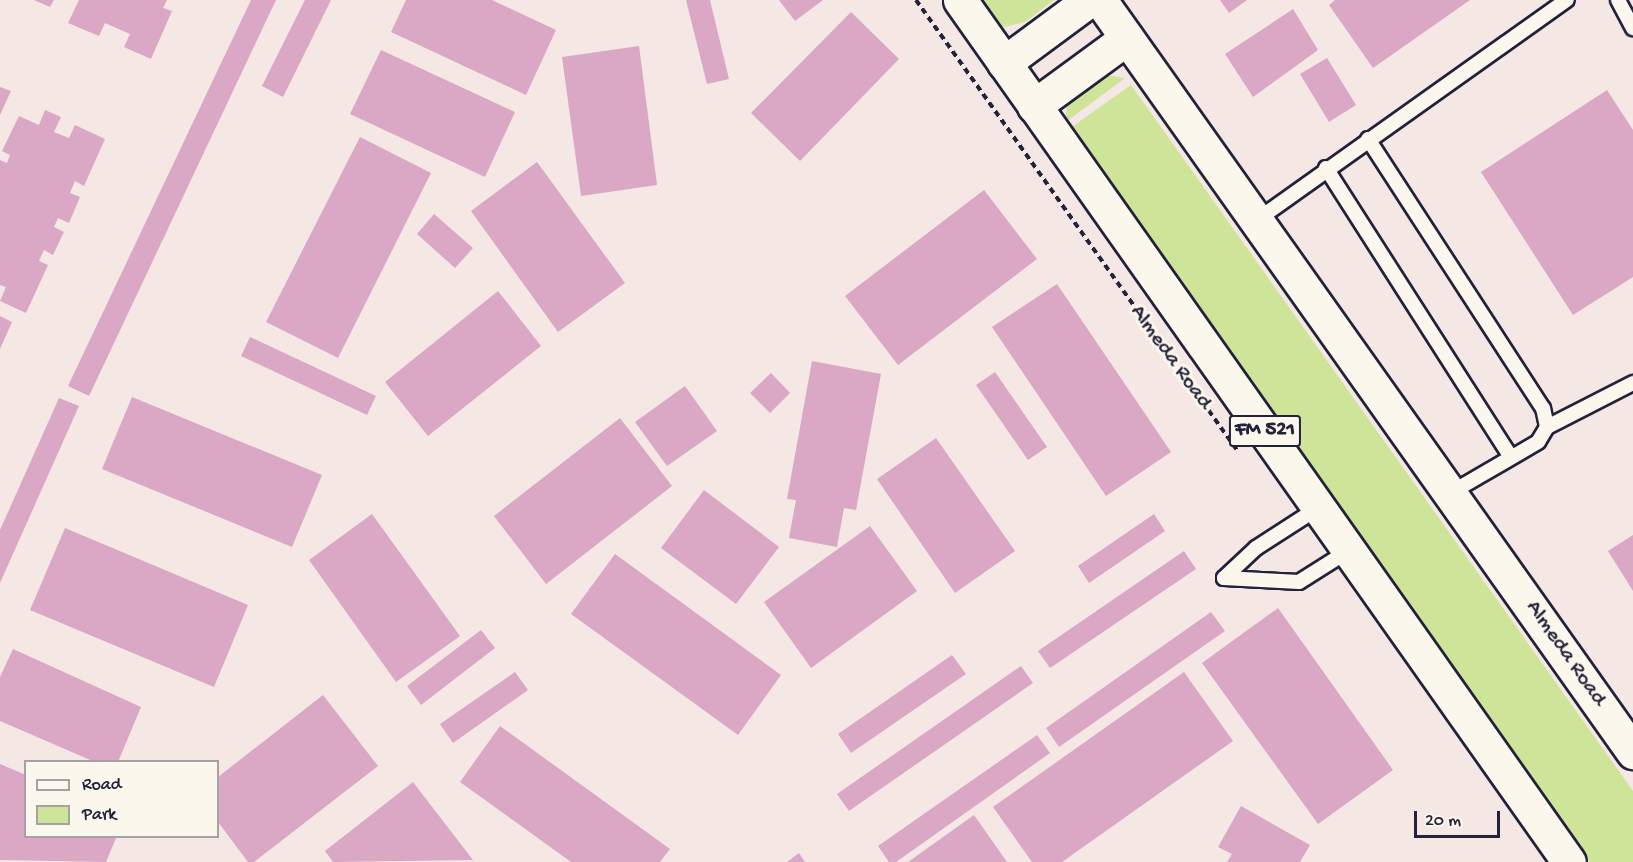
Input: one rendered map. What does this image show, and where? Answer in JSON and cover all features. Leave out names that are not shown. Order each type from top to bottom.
[{"type":"main road","name":"Almeda Road","points":[[960,0],[1569,862]]},
{"type":"main road","points":[[1004,63],[1089,0]]},
{"type":"main road","name":"Almeda Road","points":[[1100,0],[1452,492],[1633,752]]},
{"type":"main road","points":[[1034,106],[1126,38]]},
{"type":"lane","points":[[1257,219],[1326,168],[1567,0]]},
{"type":"lane","points":[[1618,0],[1633,28]]},
{"type":"lane","points":[[1368,140],[1543,408],[1547,427]]},
{"type":"lane","points":[[1326,168],[1510,456]]},
{"type":"lane","points":[[1452,492],[1510,456],[1538,442],[1547,427],[1633,383]]},
{"type":"lane","points":[[1318,508],[1256,548],[1224,578],[1299,582],[1348,551]]},
{"type":"path","name":"Almeda Road","points":[[916,0],[1244,460]]},
{"type":"green space","points":[[979,0],[1054,0],[1025,22],[1000,28]]},
{"type":"green space","points":[[1105,75],[1125,78],[1066,122],[1067,104]]},
{"type":"green space","points":[[1131,85],[1633,791],[1633,862],[1590,862],[1069,129]]},
{"type":"building","points":[[34,0],[54,0],[50,7]]},
{"type":"building","points":[[79,0],[167,0],[163,8],[172,11],[151,59],[124,47],[130,34],[105,23],[99,36],[68,23]]},
{"type":"building","points":[[251,0],[276,0],[89,396],[68,386]]},
{"type":"building","points":[[305,0],[331,0],[283,97],[262,86]]},
{"type":"building","points":[[406,0],[492,0],[556,30],[526,95],[391,32]]},
{"type":"building","points":[[686,0],[710,0],[729,79],[707,84]]},
{"type":"building","points":[[779,0],[823,0],[795,21]]},
{"type":"building","points":[[1220,0],[1247,0],[1229,13]]},
{"type":"building","points":[[1335,0],[1470,0],[1373,68],[1329,5]]},
{"type":"building","points":[[1293,9],[1318,50],[1253,97],[1225,54]]},
{"type":"building","points":[[851,12],[899,59],[800,161],[751,113]]},
{"type":"building","points":[[639,46],[657,185],[581,196],[562,57]]},
{"type":"building","points":[[381,50],[515,112],[485,177],[350,114]]},
{"type":"building","points":[[1327,58],[1356,105],[1329,122],[1300,74]]},
{"type":"building","points":[[0,87],[11,91],[0,115]]},
{"type":"building","points":[[1607,90],[1633,130],[1633,277],[1573,315],[1481,172]]},
{"type":"building","points":[[45,110],[61,117],[54,132],[69,138],[75,125],[105,139],[84,186],[75,181],[70,193],[80,197],[69,223],[58,218],[54,227],[64,232],[53,255],[44,250],[39,261],[48,265],[26,313],[0,301],[6,287],[0,285],[0,160],[7,163],[10,155],[2,151],[19,116],[39,125]]},
{"type":"building","points":[[360,137],[431,173],[338,358],[266,322]]},
{"type":"building","points":[[537,162],[625,283],[558,332],[471,211]]},
{"type":"building","points":[[984,190],[1037,259],[898,365],[845,296]]},
{"type":"building","points":[[434,214],[473,248],[455,268],[417,234]]},
{"type":"building","points":[[1057,284],[1171,452],[1106,496],[992,327]]},
{"type":"building","points":[[498,291],[541,346],[428,436],[385,382]]},
{"type":"building","points":[[0,316],[12,322],[0,349]]},
{"type":"building","points":[[250,337],[376,396],[367,415],[241,356]]},
{"type":"building","points":[[812,361],[881,374],[856,510],[844,508],[837,547],[789,538],[796,500],[787,499]]},
{"type":"building","points":[[995,372],[1047,447],[1028,460],[976,385]]},
{"type":"building","points":[[771,373],[790,393],[770,413],[750,393]]},
{"type":"building","points":[[685,386],[717,431],[667,466],[635,422]]},
{"type":"building","points":[[132,397],[322,475],[292,547],[102,469]]},
{"type":"building","points":[[59,398],[79,406],[0,583],[0,530]]},
{"type":"building","points":[[620,418],[672,486],[546,584],[494,516]]},
{"type":"building","points":[[936,438],[1015,551],[955,593],[877,479]]},
{"type":"building","points":[[704,490],[779,547],[736,604],[661,548]]},
{"type":"building","points":[[372,514],[460,636],[396,682],[309,560]]},
{"type":"building","points":[[1154,514],[1165,531],[1089,583],[1078,566]]},
{"type":"building","points":[[870,526],[917,591],[811,668],[764,602]]},
{"type":"building","points":[[65,528],[248,605],[214,687],[30,610]]},
{"type":"building","points":[[1633,535],[1633,591],[1608,551]]},
{"type":"building","points":[[1184,551],[1196,569],[1050,668],[1038,651]]},
{"type":"building","points":[[615,554],[781,675],[738,735],[571,614]]},
{"type":"building","points":[[1278,608],[1393,770],[1318,824],[1202,663]]},
{"type":"building","points":[[1211,612],[1225,631],[1059,747],[1046,728]]},
{"type":"building","points":[[481,630],[495,648],[421,705],[407,686]]},
{"type":"building","points":[[13,649],[141,707],[119,760],[90,760],[0,721],[0,677]]},
{"type":"building","points":[[952,655],[966,674],[851,753],[838,734]]},
{"type":"building","points":[[1021,666],[1033,683],[849,811],[837,794]]},
{"type":"building","points":[[515,672],[528,690],[453,743],[440,724]]},
{"type":"building","points":[[1184,672],[1233,741],[1062,862],[1032,862],[993,807]]},
{"type":"building","points":[[323,695],[378,766],[254,862],[248,862],[219,823],[219,776]]},
{"type":"building","points":[[500,726],[670,849],[660,862],[571,862],[460,782]]},
{"type":"building","points":[[1037,735],[1050,753],[896,862],[889,862],[878,846]]},
{"type":"building","points":[[0,764],[24,774],[24,838],[116,838],[106,862],[0,860]]},
{"type":"building","points":[[413,782],[473,860],[333,862],[325,851]]},
{"type":"building","points":[[1241,806],[1310,845],[1300,862],[1227,862],[1232,854],[1218,847]]},
{"type":"building","points":[[974,815],[1007,862],[908,862]]},
{"type":"building","points":[[799,853],[805,862],[787,862]]}]
